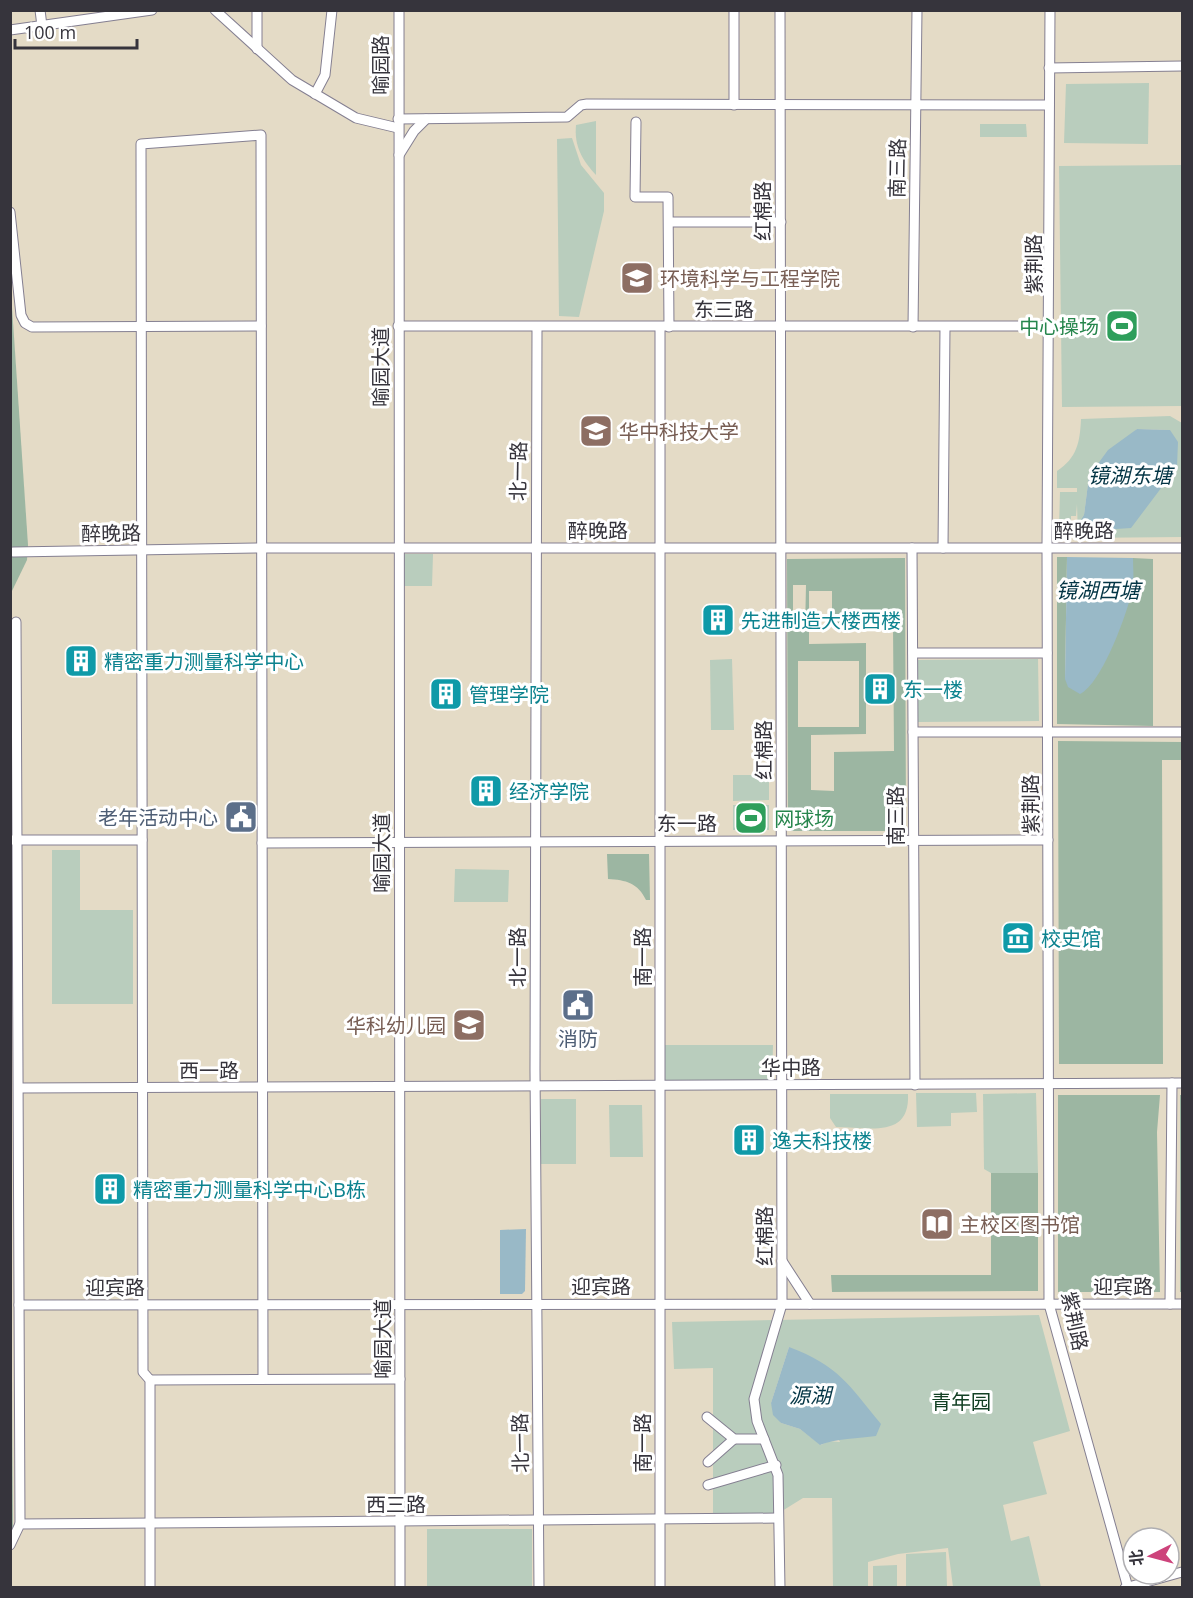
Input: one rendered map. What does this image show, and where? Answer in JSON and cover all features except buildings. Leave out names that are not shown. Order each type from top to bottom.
[{"type":"street","points":[[40,10],[42,26]]},
{"type":"street","points":[[10,30],[152,10]]},
{"type":"street","points":[[215,10],[292,80],[356,118],[398,124],[426,119],[567,117],[581,105],[587,104],[1049,105]]},
{"type":"street","points":[[257,10],[257,49]]},
{"type":"street","points":[[315,94],[326,75],[332,10]]},
{"type":"street","name":"喻园路","points":[[398,124],[399,10]]},
{"type":"street","points":[[734,10],[734,105]]},
{"type":"street","name":"红棉路","points":[[780,10],[782,1304],[754,1399],[754,1412],[776,1465],[780,1587]]},
{"type":"street","name":"南三路","points":[[913,327],[916,10]]},
{"type":"street","name":"紫荆路","points":[[1050,10],[1051,326],[1047,548],[1049,1304],[1127,1587]]},
{"type":"street","points":[[1049,68],[1182,66]]},
{"type":"street","points":[[398,157],[414,131],[426,119]]},
{"type":"street","name":"南一路","points":[[636,122],[634,197],[668,197],[669,222],[664,327],[660,548],[660,1587]]},
{"type":"street","name":"喻园大道","points":[[398,124],[400,1587]]},
{"type":"street","points":[[150,1587],[150,1380],[144,1372],[143,1305],[141,144],[261,135],[263,1379]]},
{"type":"street","points":[[10,212],[21,315],[25,323],[32,327],[261,326]]},
{"type":"street","points":[[669,222],[781,222]]},
{"type":"street","name":"东三路","points":[[398,326],[1051,326]]},
{"type":"street","name":"北一路","points":[[537,327],[534,548],[539,1587]]},
{"type":"street","points":[[943,548],[945,327]]},
{"type":"street","name":"醉晚路","points":[[13,552],[261,548],[1182,548]]},
{"type":"street","name":"南三路","points":[[912,548],[915,1084]]},
{"type":"street","points":[[10,1545],[16,1527],[19,1305],[19,1088],[14,840],[16,622]]},
{"type":"street","points":[[912,653],[1047,654]]},
{"type":"street","points":[[913,732],[1182,732]]},
{"type":"street","points":[[14,840],[142,840]]},
{"type":"street","name":"东一路","points":[[262,843],[1048,840]]},
{"type":"street","points":[[1170,1304],[1172,1083]]},
{"type":"street","name":"华中路","points":[[399,1087],[1182,1083]]},
{"type":"street","name":"西一路","points":[[19,1088],[399,1087]]},
{"type":"street","points":[[782,1260],[810,1304]]},
{"type":"street","name":"迎宾路","points":[[19,1305],[1182,1304]]},
{"type":"street","points":[[150,1380],[400,1379]]},
{"type":"street","points":[[707,1417],[734,1439],[764,1439]]},
{"type":"street","points":[[708,1462],[734,1439]]},
{"type":"street","points":[[708,1485],[776,1465]]},
{"type":"street","name":"西三路","points":[[16,1527],[150,1523],[538,1522],[778,1518]]},
{"type":"street","points":[[1127,1587],[1182,1572]]},
{"type":"shaded area","name":"华中科技大学","points":[[11,11],[1182,11],[1182,1587],[11,1588]]},
{"type":"green space","points":[[1149,83],[1148,144],[1064,143],[1066,84]]},
{"type":"green space","points":[[596,121],[596,175],[580,152],[576,140],[576,125]]},
{"type":"green space","points":[[980,124],[1026,124],[1027,137],[980,137]]},
{"type":"green space","points":[[572,138],[581,165],[604,193],[604,211],[579,317],[559,316],[557,139]]},
{"type":"green space","name":"中心操场","points":[[1182,165],[1182,406],[1062,407],[1059,166]]},
{"type":"green space","points":[[10,277],[28,545],[27,560],[11,593]]},
{"type":"green space","points":[[1170,416],[1182,423],[1182,537],[1078,538],[1077,504],[1076,516],[1071,516],[1071,527],[1059,527],[1060,492],[1077,492],[1077,488],[1057,488],[1057,471],[1069,461],[1076,449],[1081,419]],"holes":[[[1137,429],[1170,430],[1080,519],[1084,515],[1089,476]]]},
{"type":"green space","points":[[402,554],[433,554],[432,586],[403,586]]},
{"type":"green space","points":[[1057,557],[1067,557],[1065,679],[1127,605],[1133,588],[1133,558],[1153,559],[1153,726],[1057,724]]},
{"type":"green space","points":[[905,558],[906,831],[788,831],[787,559]],"holes":[[[793,585],[806,585],[805,631],[793,630]],[[809,591],[832,591],[832,625],[893,625],[894,751],[834,752],[834,791],[811,790],[811,735],[866,734],[866,643],[809,644]],[[798,661],[859,661],[859,727],[798,727]]]},
{"type":"green space","points":[[732,659],[734,730],[711,730],[710,660]]},
{"type":"green space","points":[[1038,659],[1039,721],[918,722],[917,660]]},
{"type":"green space","points":[[1058,741],[1182,742],[1182,760],[1162,760],[1163,1064],[1059,1064]]},
{"type":"green space","name":"网球场","points":[[733,775],[769,775],[769,800],[733,801]]},
{"type":"green space","name":"网球场","points":[[733,805],[769,805],[769,830],[733,830]]},
{"type":"green space","points":[[52,850],[80,850],[80,910],[133,910],[133,1004],[52,1004]]},
{"type":"green space","points":[[607,854],[649,854],[650,900],[646,900],[643,894],[631,884],[608,879]]},
{"type":"green space","points":[[455,869],[509,870],[508,902],[454,902]]},
{"type":"green space","points":[[665,1045],[773,1045],[772,1082],[664,1082]]},
{"type":"green space","points":[[10,1077],[13,1527],[11,1534]]},
{"type":"green space","points":[[916,1093],[976,1093],[977,1112],[951,1113],[951,1126],[917,1127]]},
{"type":"green space","points":[[1036,1093],[1038,1173],[991,1173],[984,1169],[983,1094]]},
{"type":"green space","points":[[830,1094],[908,1094],[907,1108],[902,1118],[895,1124],[885,1127],[836,1127],[830,1118]]},
{"type":"green space","points":[[1058,1095],[1160,1095],[1157,1132],[1160,1292],[1058,1292]]},
{"type":"green space","points":[[1180,1095],[1182,1095],[1182,1292],[1180,1292]]},
{"type":"green space","points":[[541,1099],[576,1099],[576,1164],[540,1164]]},
{"type":"green space","points":[[609,1105],[642,1105],[643,1157],[610,1157]]},
{"type":"green space","points":[[991,1173],[1038,1173],[1038,1291],[832,1292],[831,1275],[991,1275]]},
{"type":"green space","name":"青年园","points":[[1039,1315],[1070,1431],[1033,1442],[1047,1494],[1003,1505],[1011,1541],[1029,1536],[1041,1587],[953,1587],[948,1548],[898,1554],[868,1562],[868,1587],[833,1587],[832,1498],[803,1498],[774,1516],[713,1519],[713,1368],[674,1369],[672,1322]],"holes":[[[789,1347],[840,1442],[829,1441],[821,1445],[800,1429],[781,1423],[771,1403]]]},
{"type":"green space","points":[[427,1529],[532,1529],[532,1587],[427,1587]]},
{"type":"green space","points":[[946,1552],[947,1587],[906,1587],[906,1554]]},
{"type":"green space","points":[[897,1565],[897,1587],[873,1587],[873,1566]]},
{"type":"water","name":"镜湖东塘","points":[[1137,429],[1170,430],[1178,442],[1177,467],[1131,528],[1086,531],[1078,525],[1084,515],[1089,476],[1108,450]]},
{"type":"water","name":"镜湖西塘","points":[[1067,557],[1133,558],[1133,586],[1120,628],[1097,676],[1080,694],[1068,687],[1065,679]]},
{"type":"water","points":[[526,1229],[525,1291],[522,1294],[500,1294],[500,1230]]},
{"type":"water","name":"源湖","points":[[789,1347],[820,1361],[841,1378],[881,1424],[876,1436],[820,1445],[800,1429],[781,1423],[773,1415],[771,1403]]},
{"type":"place","name":"环境科学与工程学院","points":[[637,278]]},
{"type":"place","name":"中心操场","points":[[1122,326]]},
{"type":"place","name":"华中科技大学","points":[[596,431]]},
{"type":"place","name":"先进制造大楼西楼","points":[[718,620]]},
{"type":"place","name":"精密重力测量科学中心","points":[[81,661]]},
{"type":"place","name":"东一楼","points":[[880,689]]},
{"type":"place","name":"管理学院","points":[[446,694]]},
{"type":"place","name":"经济学院","points":[[486,791]]},
{"type":"place","name":"老年活动中心","points":[[241,817]]},
{"type":"place","name":"网球场","points":[[751,818]]},
{"type":"place","name":"校史馆","points":[[1018,938]]},
{"type":"place","name":"消防","points":[[578,1005]]},
{"type":"place","name":"华科幼儿园","points":[[469,1025]]},
{"type":"place","name":"逸夫科技楼","points":[[749,1140]]},
{"type":"place","name":"精密重力测量科学中心B栋","points":[[110,1189]]},
{"type":"place","name":"主校区图书馆","points":[[937,1224]]}]
